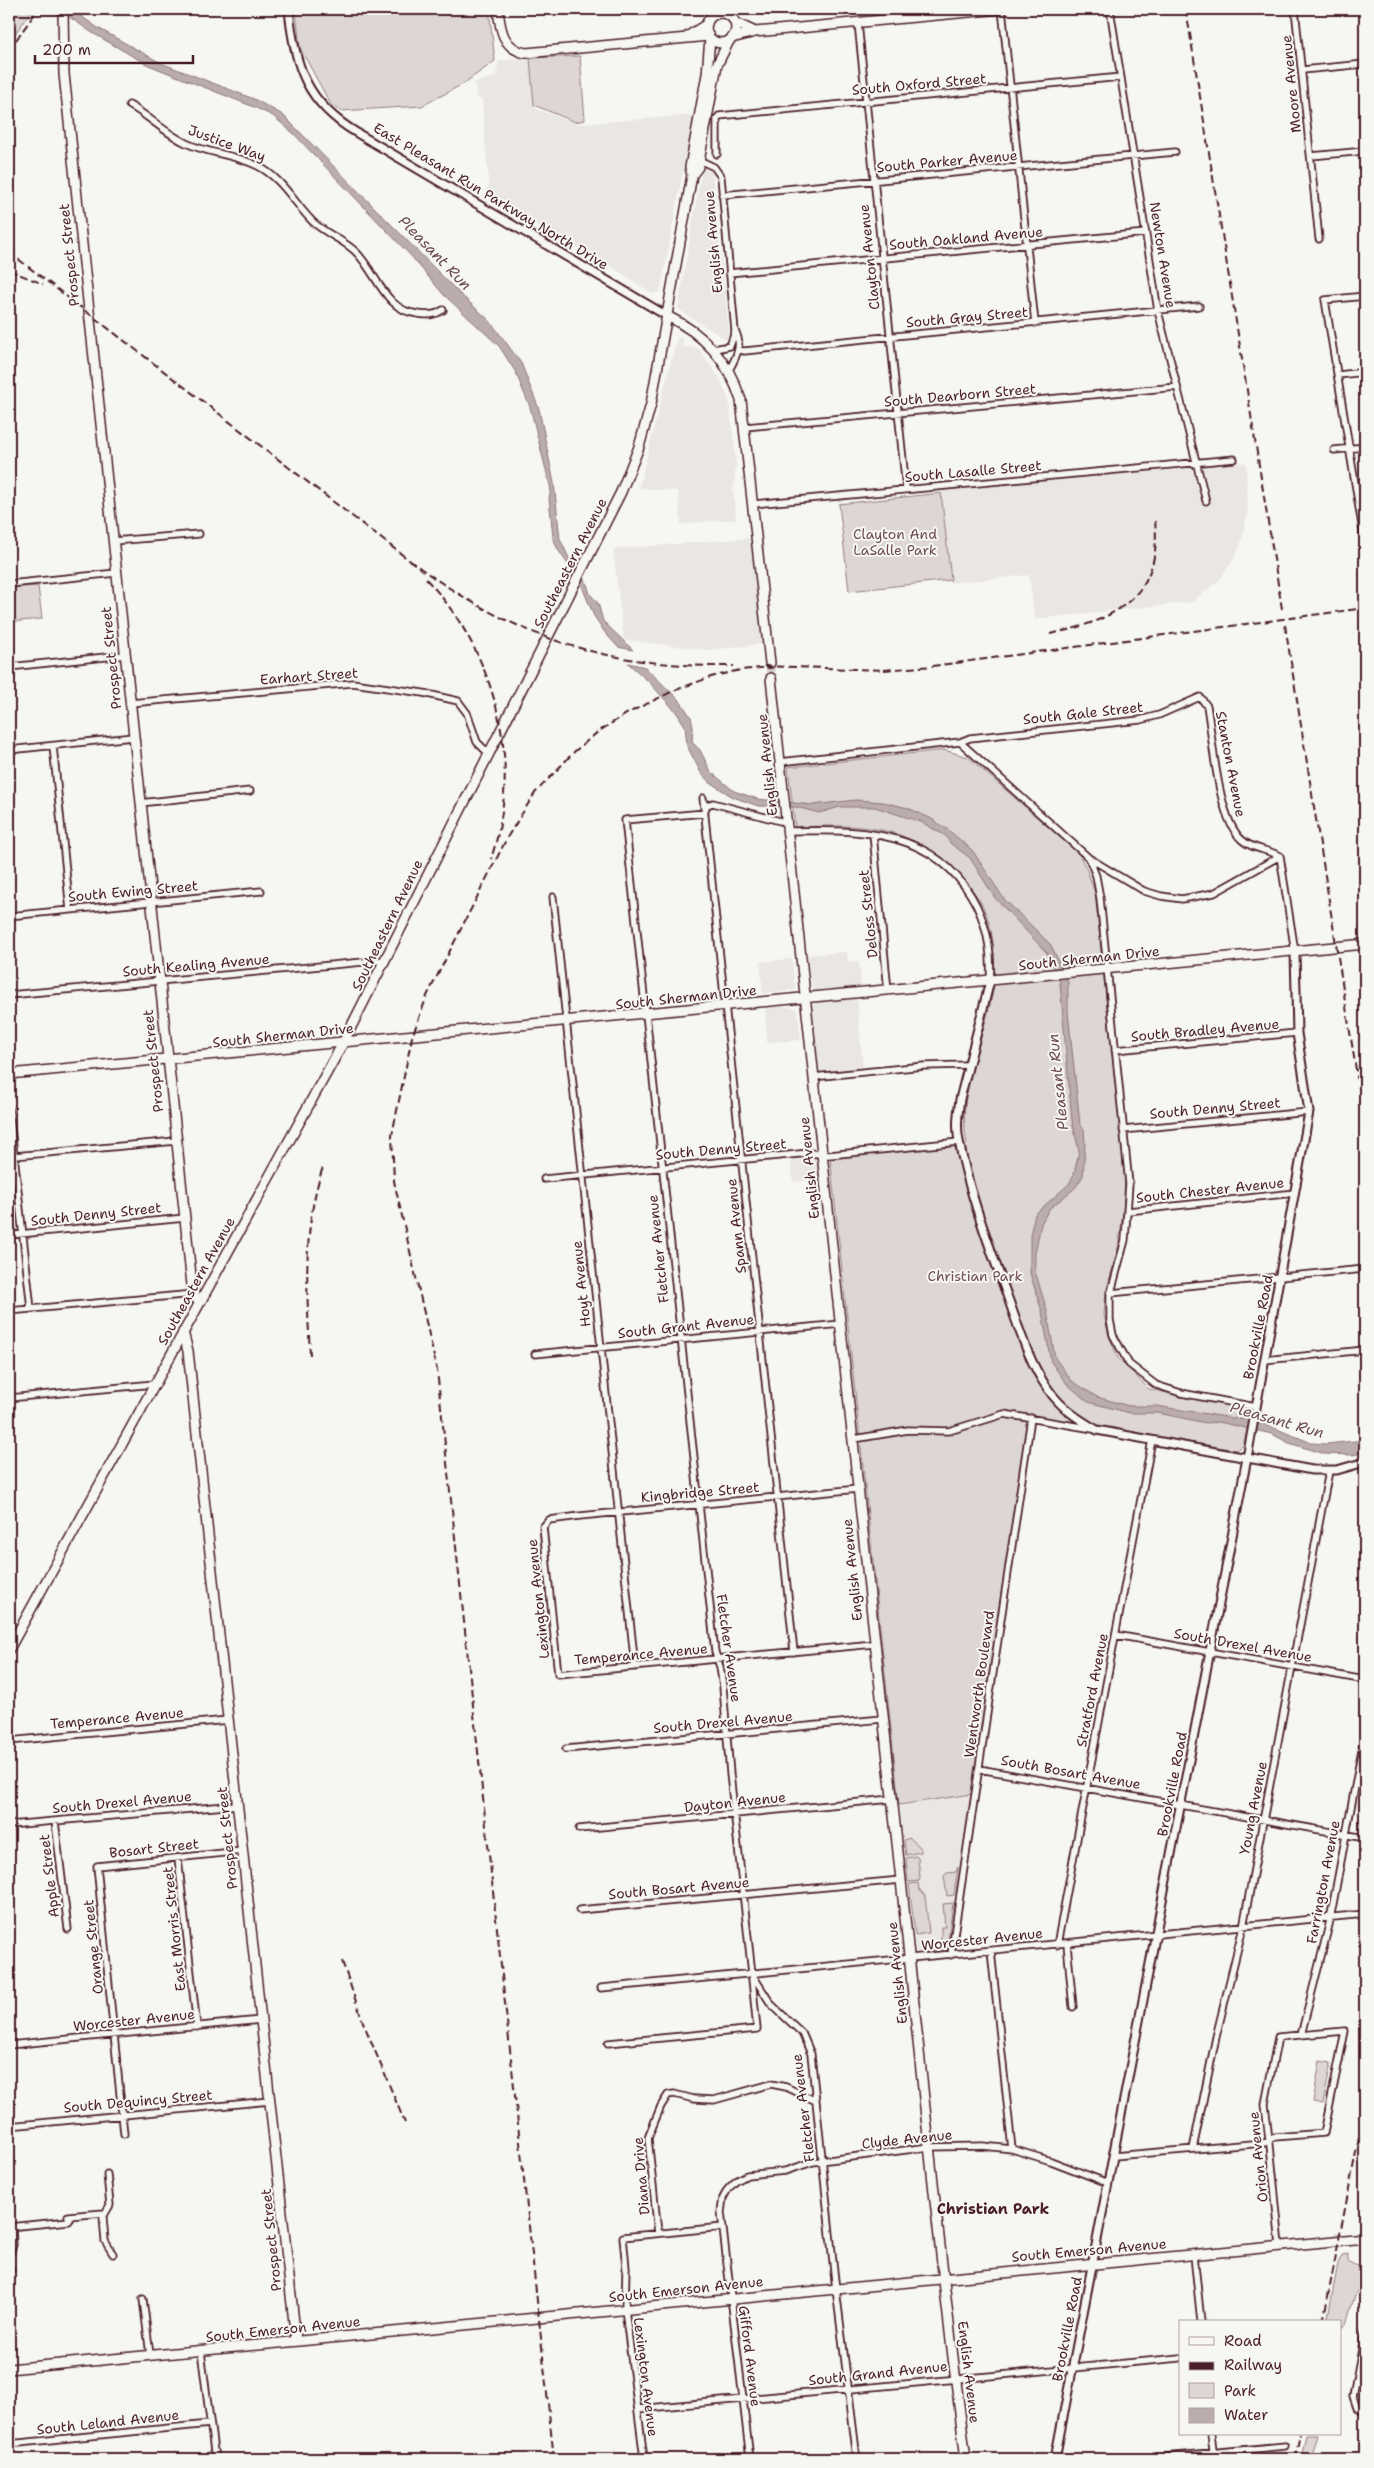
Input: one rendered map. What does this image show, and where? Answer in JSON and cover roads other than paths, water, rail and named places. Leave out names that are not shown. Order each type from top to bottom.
[{"type":"main road","points":[[498,9],[502,34],[511,47],[518,51],[529,53],[685,37],[709,37],[717,42],[731,40],[755,32],[1002,9]]},
{"type":"main road","points":[[731,40],[736,31],[734,9]]},
{"type":"main road","name":"Prospect Street","points":[[64,11],[64,74],[124,655],[176,1141],[194,1294],[199,1303]]},
{"type":"main road","points":[[685,37],[707,24],[711,17],[720,11],[755,32]]},
{"type":"main road","points":[[707,24],[709,37]]},
{"type":"main road","name":"Southeastern Avenue","points":[[692,175],[690,167],[708,74],[709,37]]},
{"type":"main road","name":"Southeastern Avenue","points":[[9,1649],[343,1043],[617,500],[639,447],[651,404],[692,175],[699,160],[717,66],[731,40]]},
{"type":"main road","name":"East Pleasant Run Parkway North Drive","points":[[667,316],[694,331],[714,349],[729,370]]},
{"type":"main road","points":[[729,370],[741,400],[746,427],[770,663]]},
{"type":"main road","name":"English Avenue","points":[[772,678],[804,999],[854,1439],[882,1719],[955,2378],[966,2459]]},
{"type":"main road","name":"South Sherman Drive","points":[[9,1074],[888,992],[1365,944]]},
{"type":"main road","name":"Prospect Street","points":[[183,1332],[188,1351],[296,2341]]},
{"type":"main road","name":"South Emerson Avenue","points":[[9,2369],[1365,2238]]},
{"type":"street","name":"East Pleasant Run Parkway North Drive","points":[[289,9],[293,45],[301,72],[317,99],[333,117],[667,316]]},
{"type":"street","points":[[1002,9],[1035,323]]},
{"type":"street","name":"Newton Avenue","points":[[1110,9],[1158,312],[1206,501]]},
{"type":"street","name":"Moore Avenue","points":[[1295,9],[1319,239]]},
{"type":"street","name":"Clayton Avenue","points":[[858,22],[906,489]]},
{"type":"street","points":[[1302,70],[1365,64]]},
{"type":"street","name":"South Oxford Street","points":[[717,154],[717,120],[719,116],[1121,77]]},
{"type":"street","name":"Justice Way","points":[[129,105],[189,145],[213,153],[245,160],[277,178],[316,224],[345,242],[357,253],[390,301],[402,310],[434,316],[443,310]]},
{"type":"street","points":[[1311,156],[1365,151]]},
{"type":"street","name":"South Parker Avenue","points":[[722,195],[1175,152]]},
{"type":"street","name":"English Avenue","points":[[699,160],[717,170],[721,177],[738,349]]},
{"type":"street","name":"South Oakland Avenue","points":[[729,273],[1146,234]]},
{"type":"street","points":[[1365,296],[1325,300],[1363,520],[1365,544]]},
{"type":"street","name":"South Gray Street","points":[[738,349],[744,351],[1158,312],[1199,306]]},
{"type":"street","points":[[714,349],[730,346],[735,332]]},
{"type":"street","points":[[729,370],[738,349]]},
{"type":"street","points":[[1338,375],[1365,372]]},
{"type":"street","name":"South Dearborn Street","points":[[746,427],[1177,387]]},
{"type":"street","points":[[1334,450],[1365,447]]},
{"type":"street","name":"South Lasalle Street","points":[[753,504],[1234,459]]},
{"type":"street","points":[[113,541],[199,534]]},
{"type":"street","points":[[9,584],[116,573]]},
{"type":"street","points":[[9,667],[124,655]]},
{"type":"street","name":"Earhart Street","points":[[130,703],[354,682],[423,693],[458,702],[467,713],[477,742],[488,753]]},
{"type":"street","name":"South Gale Street","points":[[960,742],[970,738],[1140,720],[1167,712],[1197,696],[1204,700]]},
{"type":"street","name":"Stanton Avenue","points":[[1204,700],[1207,706],[1223,806],[1228,823],[1238,836],[1248,844],[1280,856]]},
{"type":"street","points":[[9,750],[133,737]]},
{"type":"street","points":[[780,762],[960,742],[1089,858],[1144,891],[1161,896],[1182,899],[1214,893],[1280,856],[1295,952]]},
{"type":"street","points":[[53,746],[70,910]]},
{"type":"street","points":[[140,803],[250,791]]},
{"type":"street","name":"Spann Avenue","points":[[703,798],[794,1652]]},
{"type":"street","points":[[705,812],[707,805],[711,803],[786,818]]},
{"type":"street","name":"Fletcher Avenue","points":[[705,812],[625,820],[699,1504],[717,1660],[723,1687],[734,1815],[752,1974],[766,1998],[797,2027],[807,2042],[812,2058],[836,2288],[857,2459]]},
{"type":"street","points":[[788,831],[873,834],[898,840],[922,850],[946,866],[964,886],[978,909],[987,932],[990,952],[990,981],[959,1106],[959,1142],[992,1254],[1034,1364],[1057,1401],[1079,1419],[1097,1430]]},
{"type":"street","name":"Deloss Street","points":[[873,834],[888,992]]},
{"type":"street","points":[[1089,858],[1099,891],[1129,1184],[1128,1211],[1122,1249],[1110,1293],[1110,1320],[1114,1339],[1125,1358],[1143,1378],[1157,1386],[1256,1407]]},
{"type":"street","name":"South Ewing Street","points":[[9,916],[261,892]]},
{"type":"street","name":"Hoyt Avenue","points":[[553,897],[635,1667]]},
{"type":"street","name":"Brookville Road","points":[[1055,2459],[1247,1458],[1309,1112],[1297,1034],[1295,952]]},
{"type":"street","name":"South Kealing Avenue","points":[[9,995],[385,960]]},
{"type":"street","name":"South Bradley Avenue","points":[[1115,1050],[1297,1034]]},
{"type":"street","points":[[813,1077],[924,1066],[968,1065]]},
{"type":"street","points":[[9,1109],[31,1309]]},
{"type":"street","name":"South Denny Street","points":[[1123,1130],[1309,1112]]},
{"type":"street","points":[[14,1156],[176,1141]]},
{"type":"street","name":"South Denny Street","points":[[544,1179],[814,1153],[822,1154],[959,1142]]},
{"type":"street","name":"South Chester Avenue","points":[[1128,1211],[1295,1193]]},
{"type":"street","name":"South Denny Street","points":[[9,1235],[185,1218]]},
{"type":"street","points":[[1110,1293],[1365,1269]]},
{"type":"street","points":[[9,1311],[194,1294]]},
{"type":"street","name":"South Grant Avenue","points":[[535,1354],[841,1324]]},
{"type":"street","points":[[1264,1360],[1365,1350]]},
{"type":"street","points":[[9,1398],[154,1384]]},
{"type":"street","points":[[854,1439],[908,1430],[949,1431],[1001,1415],[1031,1418],[1312,1470],[1329,1470],[1365,1462]]},
{"type":"street","name":"Wentworth Boulevard","points":[[951,1955],[1031,1418]]},
{"type":"street","name":"Stratford Avenue","points":[[1057,1945],[1152,1440]]},
{"type":"street","name":"Young Avenue","points":[[1193,2149],[1216,2037],[1243,1927],[1329,1470]]},
{"type":"street","name":"Kingbridge Street","points":[[545,1523],[565,1517],[858,1489]]},
{"type":"street","name":"Lexington Avenue","points":[[545,1523],[543,1527],[546,1566],[558,1674]]},
{"type":"street","name":"South Drexel Avenue","points":[[1116,1635],[1365,1680]]},
{"type":"street","name":"Temperance Avenue","points":[[558,1674],[874,1644]]},
{"type":"street","name":"South Drexel Avenue","points":[[566,1749],[882,1719]]},
{"type":"street","name":"Temperance Avenue","points":[[9,1741],[228,1720]]},
{"type":"street","name":"Farrington Avenue","points":[[1301,2035],[1330,1918],[1365,1733]]},
{"type":"street","name":"South Bosart Avenue","points":[[979,1768],[1365,1838]]},
{"type":"street","name":"Dayton Avenue","points":[[579,1829],[892,1799]]},
{"type":"street","name":"South Drexel Avenue","points":[[9,1825],[237,1804]]},
{"type":"street","name":"Apple Street","points":[[55,1821],[68,1929]]},
{"type":"street","name":"Bosart Street","points":[[96,1866],[243,1851]]},
{"type":"street","name":"East Morris Street","points":[[178,1858],[197,2027]]},
{"type":"street","name":"Orange Street","points":[[96,1866],[124,2134]]},
{"type":"street","name":"South Bosart Avenue","points":[[579,1910],[901,1880]]},
{"type":"street","name":"Worcester Avenue","points":[[601,1988],[1365,1914]]},
{"type":"street","points":[[1067,1944],[1073,2007]]},
{"type":"street","points":[[992,1951],[1012,2149]]},
{"type":"street","points":[[608,2043],[756,2029],[752,1974]]},
{"type":"street","name":"Worcester Avenue","points":[[9,2045],[261,2020]]},
{"type":"street","points":[[1114,2156],[1264,2143],[1275,2137],[1324,2132],[1345,2031],[1301,2035]]},
{"type":"street","name":"Orion Avenue","points":[[1280,2246],[1265,2104],[1278,2037],[1301,2035]]},
{"type":"street","name":"Diana Drive","points":[[658,2233],[648,2138],[661,2106],[671,2094],[694,2099],[714,2100],[772,2084],[786,2087],[816,2101]]},
{"type":"street","name":"South Dequincy Street","points":[[9,2126],[270,2102]]},
{"type":"street","name":"Clyde Avenue","points":[[723,2227],[721,2207],[723,2198],[738,2179],[749,2175],[785,2171],[822,2161],[929,2146],[983,2146],[1012,2149],[1051,2161],[1108,2183]]},
{"type":"street","points":[[107,2174],[110,2205],[104,2213],[104,2238],[113,2254]]},
{"type":"street","points":[[9,2257],[14,2245],[10,2226],[69,2221],[68,2216],[104,2213]]},
{"type":"street","points":[[658,2233],[723,2227]]},
{"type":"street","name":"Gifford Avenue","points":[[723,2227],[750,2459]]},
{"type":"street","name":"Lexington Avenue","points":[[644,2459],[625,2309],[626,2268],[623,2237],[658,2233]]},
{"type":"street","points":[[1194,2255],[1201,2320]]},
{"type":"street","points":[[143,2299],[150,2356]]},
{"type":"street","points":[[1365,2333],[1353,2396],[1357,2408],[1365,2412]]},
{"type":"street","points":[[201,2350],[215,2459]]},
{"type":"street","name":"South Grand Avenue","points":[[638,2409],[1179,2358]]},
{"type":"street","name":"South Leland Avenue","points":[[9,2444],[210,2424]]},
{"type":"street","points":[[1211,2436],[1213,2456]]},
{"type":"street","points":[[1143,2459],[1213,2456],[1285,2446]]},
{"type":"water","name":"Pleasant Run","points":[[58,9],[71,9],[98,28],[161,63],[254,99],[283,115],[459,293],[490,321],[521,363],[539,409],[554,483],[560,539],[569,558],[586,581],[590,594],[598,603],[603,621],[633,650],[618,647],[606,634],[594,616],[581,584],[557,548],[553,537],[549,498],[551,490],[530,407],[515,371],[499,346],[443,294],[411,256],[293,133],[273,116],[146,64],[91,32]]},
{"type":"water","name":"Pleasant Run","points":[[628,663],[645,667],[680,701],[691,717],[693,727],[692,742],[700,750],[711,772],[734,791],[758,799],[813,805],[856,800],[883,802],[908,808],[930,818],[947,829],[972,850],[1004,899],[1051,945],[1068,982],[1068,1012],[1080,1124],[1084,1129],[1085,1144],[1083,1176],[1075,1188],[1049,1209],[1041,1224],[1035,1253],[1035,1271],[1047,1311],[1055,1358],[1072,1381],[1097,1397],[1129,1406],[1156,1406],[1259,1422],[1312,1443],[1326,1444],[1365,1440],[1365,1452],[1353,1455],[1325,1454],[1289,1443],[1272,1434],[1219,1422],[1206,1423],[1158,1413],[1130,1413],[1088,1402],[1067,1384],[1051,1362],[1042,1312],[1030,1273],[1030,1235],[1035,1214],[1069,1184],[1074,1174],[1079,1151],[1072,1121],[1060,983],[1048,954],[995,898],[970,858],[950,843],[946,836],[921,822],[875,807],[840,807],[819,813],[796,807],[758,806],[733,797],[709,782],[701,773],[687,746],[685,726],[677,713],[649,682]]},
{"type":"tunnel","points":[[770,663],[771,678]]},
{"type":"railway","points":[[9,50],[38,9]]},
{"type":"railway","points":[[1186,9],[1282,609]]},
{"type":"railway","points":[[9,252],[409,560],[447,587],[485,609],[523,628],[562,643],[601,654],[643,661],[687,665],[734,666]]},
{"type":"railway","points":[[9,270],[43,284]]},
{"type":"railway","points":[[1050,634],[1095,621],[1130,601],[1142,586],[1151,568],[1155,547],[1155,521]]},
{"type":"railway","points":[[426,579],[447,604],[465,631],[480,659],[499,721],[504,754],[505,786],[497,839],[491,859]]},
{"type":"railway","points":[[764,666],[884,670],[933,666],[1365,608]]},
{"type":"railway","points":[[1285,625],[1365,1126]]},
{"type":"railway","points":[[554,2459],[437,1370],[394,1181],[392,1135],[412,1037],[427,996],[508,836],[535,793],[575,751],[599,731],[628,713],[673,691],[711,677],[740,670],[771,667]]},
{"type":"railway","points":[[310,1355],[307,1284],[309,1237],[316,1190],[323,1167]]},
{"type":"railway","points":[[342,1961],[363,2022],[405,2123]]},
{"type":"railway","points":[[1323,2320],[1365,2106]]},
{"type":"railway","points":[[1295,2459],[1300,2436]]},
{"type":"district","name":"Christian Park","points":[[993,2209]]},
{"type":"park label","name":"Clayton And LaSalle Park","points":[[895,542]]}]
